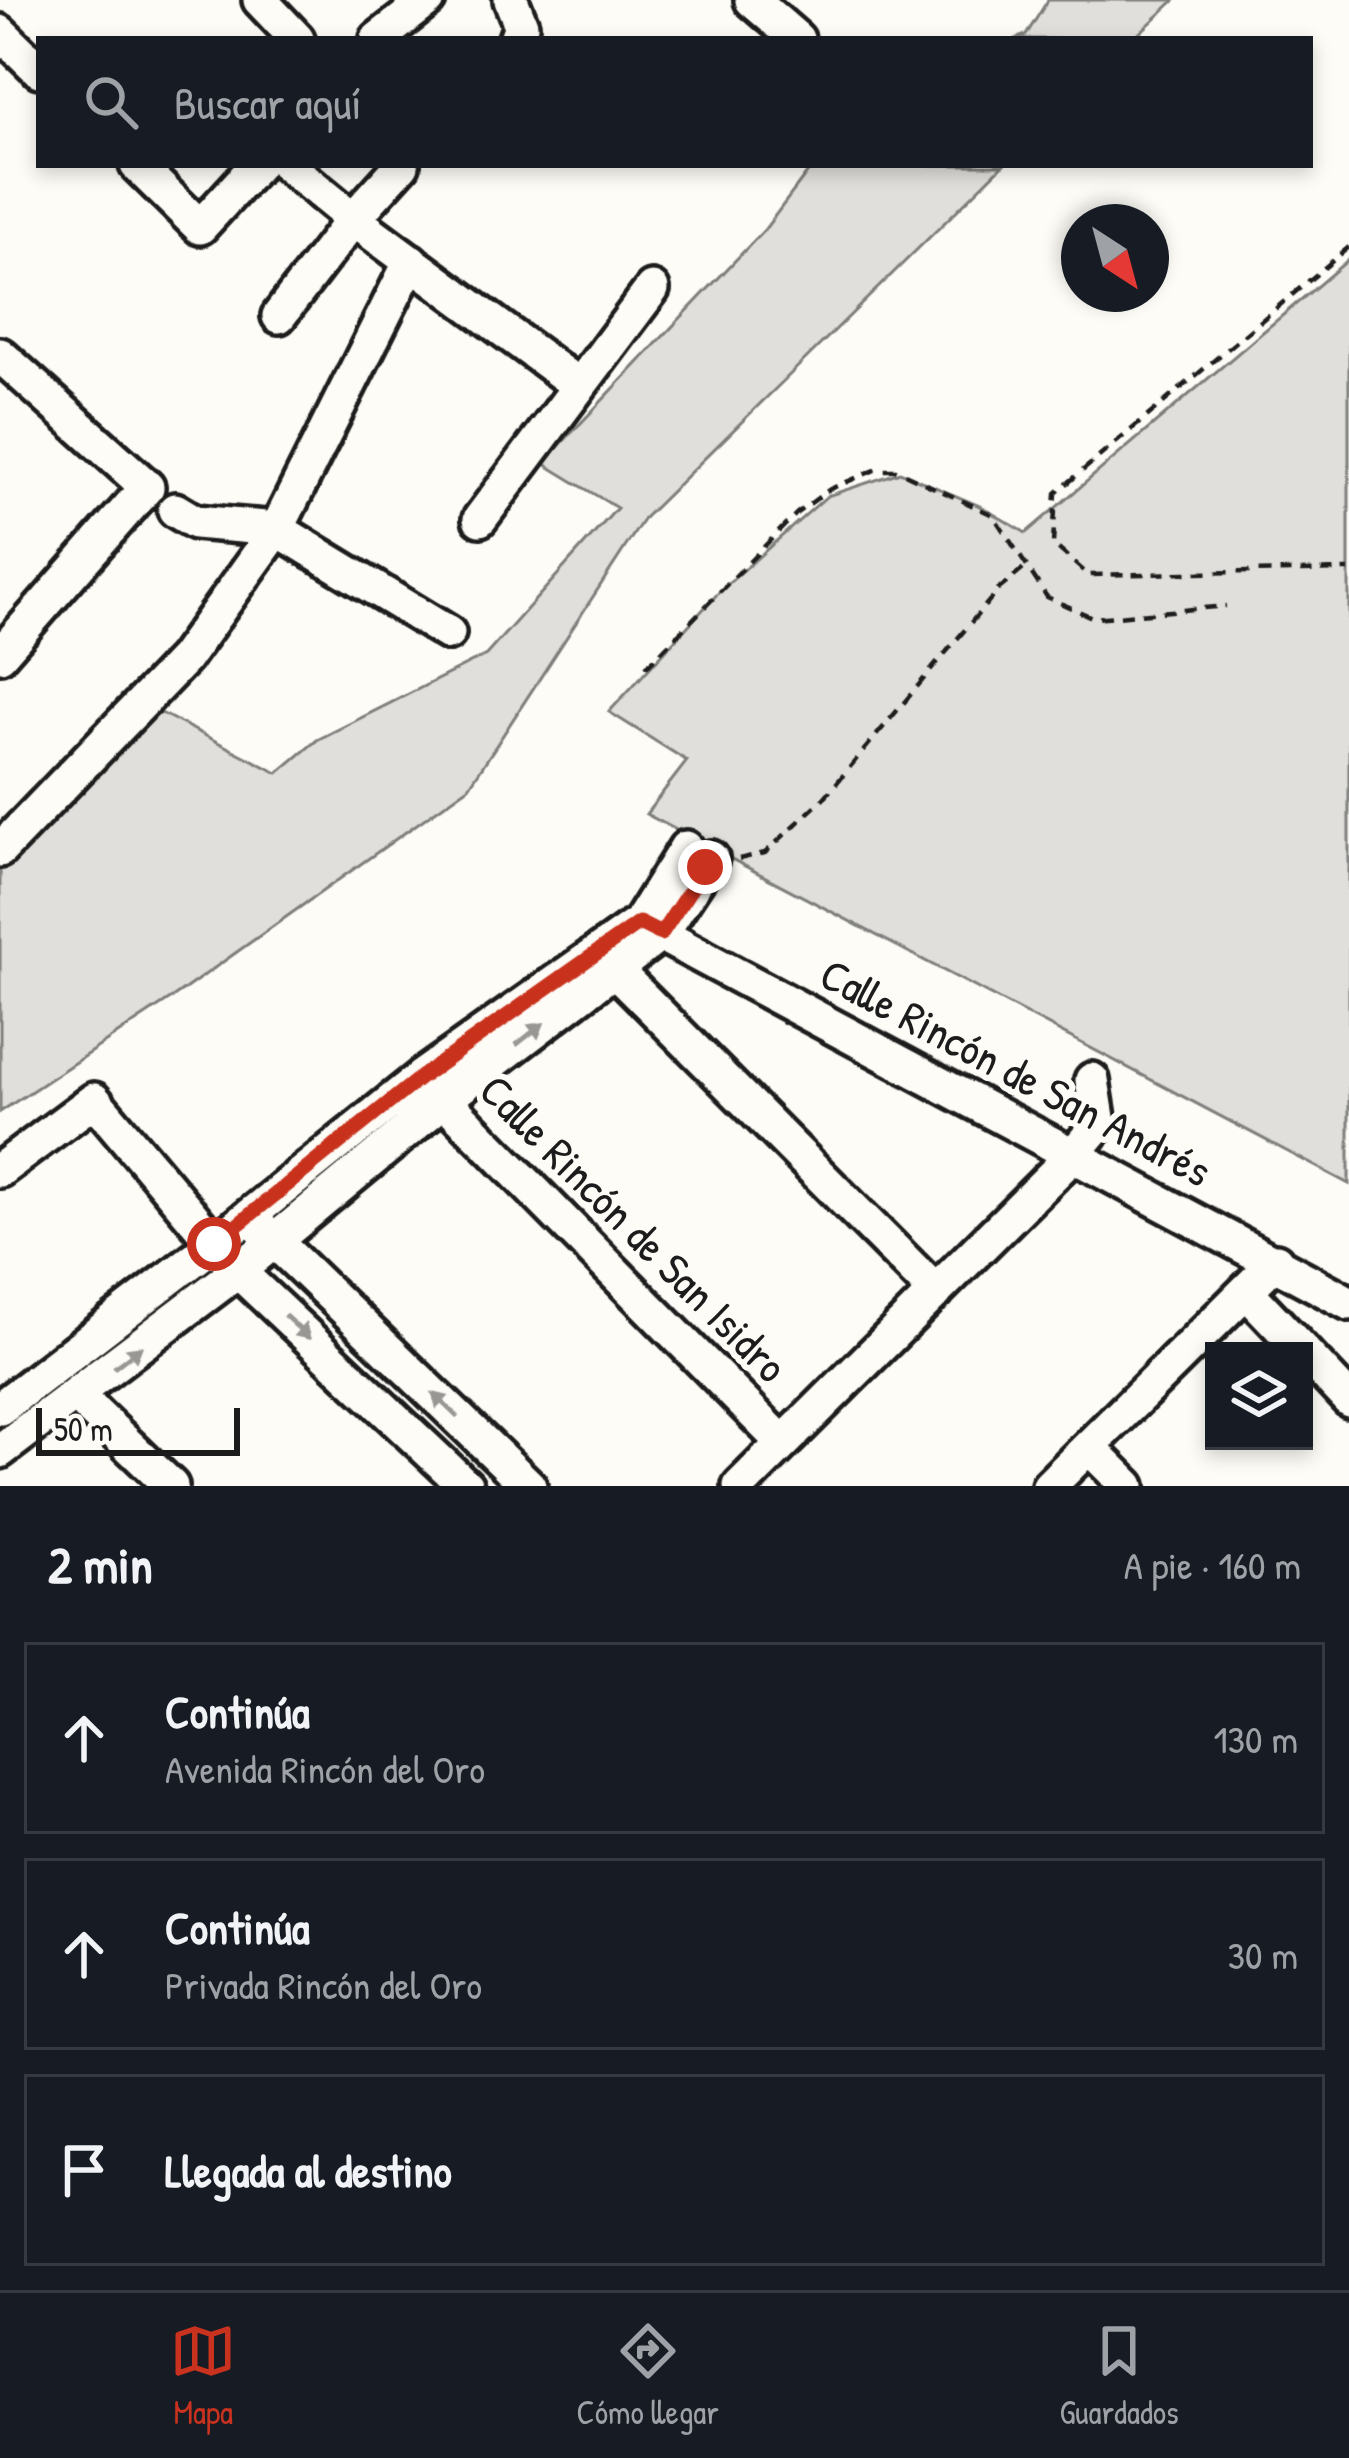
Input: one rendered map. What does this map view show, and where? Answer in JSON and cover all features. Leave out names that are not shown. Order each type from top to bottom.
[{"type":"street","points":[[260,0],[294,36]]},
{"type":"street","points":[[382,36],[428,0]]},
{"type":"street","points":[[511,0],[521,25],[517,36]]},
{"type":"street","points":[[752,0],[794,36]]},
{"type":"street","points":[[0,32],[36,67]]},
{"type":"street","points":[[140,168],[200,226],[254,168]]},
{"type":"street","points":[[291,168],[578,385]]},
{"type":"street","points":[[279,316],[353,219],[399,168]]},
{"type":"street","points":[[0,850],[184,659],[277,529],[410,261]]},
{"type":"street","points":[[480,519],[652,289]]},
{"type":"street","points":[[0,355],[147,487],[0,655]]},
{"type":"street","points":[[175,510],[195,521],[277,529],[448,633]]},
{"type":"street","points":[[0,1408],[249,1216],[614,968],[701,858]]},
{"type":"street","points":[[0,1451],[275,1242],[432,1089],[650,928]]},
{"type":"street","name":"Calle Rincón de San Andrés","points":[[650,928],[1349,1303]]},
{"type":"street","points":[[614,968],[935,1292]]},
{"type":"street","points":[[740,1486],[1073,1155],[1099,1124],[1092,1080]]},
{"type":"street","name":"Calle Rincón de San Isidro","points":[[432,1089],[783,1443]]},
{"type":"street","points":[[0,1170],[94,1100],[238,1271],[466,1486]]},
{"type":"street","points":[[249,1216],[529,1486]]},
{"type":"street","points":[[1049,1486],[1276,1261]]},
{"type":"street","points":[[1246,1291],[1294,1342]]},
{"type":"street","points":[[1313,1362],[1349,1400]]},
{"type":"street","points":[[77,1396],[171,1486]]},
{"type":"street","points":[[1089,1447],[1128,1486]]},
{"type":"path","points":[[1349,247],[1056,493],[1053,544],[1088,575],[1349,570]]},
{"type":"path","points":[[646,668],[797,513],[830,489],[875,470],[896,470],[993,515],[1047,597],[1094,618],[1226,605]]},
{"type":"path","points":[[701,858],[765,853],[824,798],[999,589],[1026,567]]},
{"type":"shaded area","points":[[1048,0],[1175,0],[1136,36],[1026,35]]},
{"type":"shaded area","points":[[811,168],[1000,168],[645,517],[469,787],[175,996],[0,1112],[0,859],[159,712],[278,773],[317,740],[486,655],[617,508],[543,463],[765,229]]},
{"type":"shaded area","points":[[1349,259],[1349,1184],[646,814],[687,761],[609,712],[720,591],[827,496],[900,472],[980,506],[1026,533]]},
{"type":"route","points":[[214,1244],[421,1077],[639,923],[661,934],[705,867]]}]
